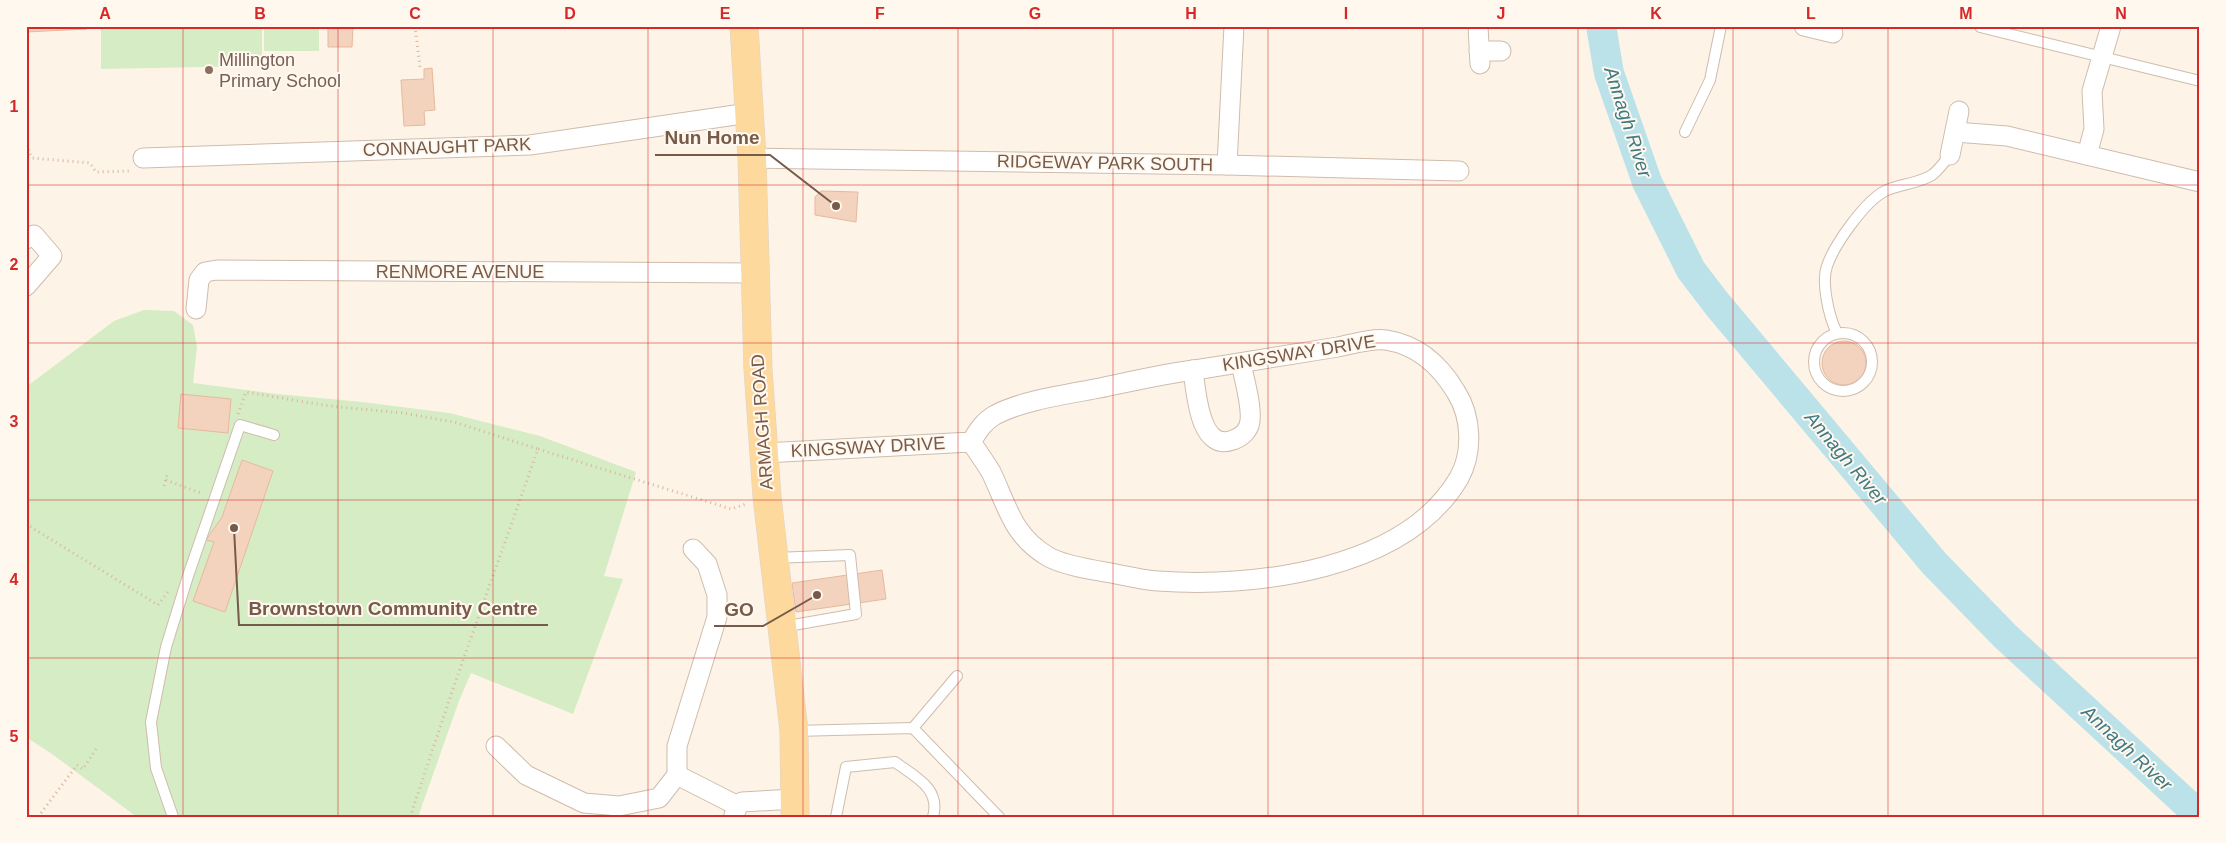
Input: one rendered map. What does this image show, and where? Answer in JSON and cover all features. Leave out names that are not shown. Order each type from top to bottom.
[{"type":"main road","name":"ARMAGH ROAD","points":[[744,26],[752,158],[758,368],[773,558],[794,732],[795,808]]},
{"type":"street","points":[[1227,165],[1234,26]]},
{"type":"street","points":[[1478,26],[1479,57],[1501,51]]},
{"type":"street","points":[[2087,155],[2094,129],[2092,90],[2111,26]]},
{"type":"street","points":[[1808,27],[1833,34]]},
{"type":"street","points":[[1950,156],[1959,110]]},
{"type":"street","name":"CONNAUGHT PARK","points":[[143,158],[530,145],[749,113]]},
{"type":"street","points":[[1955,132],[2007,136],[2200,182]]},
{"type":"street","name":"RIDGEWAY PARK SOUTH","points":[[752,158],[1227,165],[1459,171]]},
{"type":"street","points":[[26,239],[34,235],[52,256],[26,286]]},
{"type":"street","name":"RENMORE AVENUE","points":[[196,309],[199,280],[205,272],[217,270],[755,273]]},
{"type":"street","name":"KINGSWAY DRIVE","points":[[1384,339],[1418,350],[1443,371],[1459,396],[1466,418],[1470,442],[1464,469],[1448,496],[1408,532],[1372,552],[1299,572],[1211,583],[1155,581],[1085,568],[1048,557],[1020,534],[1004,506],[991,473],[971,442],[980,427],[996,415],[1042,399],[1193,370],[1384,339]]},
{"type":"street","points":[[1193,370],[1202,423],[1208,434],[1218,440],[1228,442],[1238,438],[1245,432],[1250,419],[1241,363]]},
{"type":"street","name":"KINGSWAY DRIVE","points":[[764,453],[971,442]]},
{"type":"street","points":[[496,746],[526,775],[584,802],[619,806],[659,798],[678,775],[676,746],[717,617],[717,595],[707,564],[693,549]]},
{"type":"street","points":[[678,775],[735,811],[742,802],[795,808]]},
{"type":"lane","points":[[1686,132],[1710,80],[1721,26]]},
{"type":"lane","points":[[1980,27],[2200,81]]},
{"type":"lane","points":[[1837,333],[1831,322],[1826,302],[1827,267],[1858,214],[1872,200],[1886,190],[1932,175],[1950,156]]},
{"type":"lane","points":[[1837,333],[1857,336],[1870,350],[1873,360],[1872,370],[1862,386],[1853,390],[1834,391],[1819,379],[1815,371],[1814,361],[1820,344],[1828,337],[1837,333]]},
{"type":"lane","points":[[173,817],[156,768],[151,722],[166,647],[188,576],[240,425],[274,434]]},
{"type":"lane","points":[[773,558],[850,554],[856,614],[782,627]]},
{"type":"lane","points":[[794,732],[913,728],[957,676]]},
{"type":"lane","points":[[913,728],[999,817]]},
{"type":"lane","points":[[836,817],[846,767],[895,762],[930,789],[935,808],[933,817]]},
{"type":"path","points":[[415,26],[420,67]]},
{"type":"path","points":[[26,145],[32,158],[90,163],[96,172],[136,171],[143,158]]},
{"type":"path","points":[[240,425],[235,420],[246,392],[329,406],[403,413],[454,422],[731,509],[767,497]]},
{"type":"path","points":[[410,817],[538,449]]},
{"type":"path","points":[[164,486],[167,475]]},
{"type":"path","points":[[166,480],[206,495]]},
{"type":"path","points":[[26,524],[158,605],[176,581]]},
{"type":"path","points":[[38,817],[77,765],[83,769],[98,746]]},
{"type":"green space","points":[[101,26],[262,26],[262,66],[101,69]]},
{"type":"green space","points":[[264,26],[319,26],[319,51],[264,51]]},
{"type":"green space","points":[[144,310],[174,311],[193,325],[197,347],[193,383],[449,413],[540,436],[636,472],[604,576],[623,579],[573,714],[471,673],[459,701],[418,817],[137,817],[26,737],[26,387],[114,321]]},
{"type":"building","points":[[26,26],[87,26],[87,29],[26,32]]},
{"type":"building","points":[[328,26],[353,26],[352,47],[328,47]]},
{"type":"building","points":[[432,68],[435,110],[424,111],[425,125],[404,126],[401,80],[424,79],[424,69]]},
{"type":"building","points":[[821,191],[858,192],[856,222],[815,215],[815,197]]},
{"type":"building","points":[[1840,341],[1848,341],[1860,347],[1866,363],[1860,379],[1848,385],[1840,385],[1828,379],[1822,367],[1822,359],[1828,347]]},
{"type":"building","points":[[181,394],[231,399],[228,433],[178,428]]},
{"type":"building","points":[[242,460],[273,471],[225,612],[193,601],[214,542],[206,540],[222,517]]},
{"type":"building","points":[[882,570],[886,599],[796,612],[792,583]]},
{"type":"waterway","name":"Annagh River","points":[[1601,26],[1609,73],[1647,182],[1691,270],[1717,304],[1934,563],[2005,636],[2200,816]]},
{"type":"place","name":"Millington Primary School","points":[[209,70]]},
{"type":"place","name":"Nun Home","points":[[836,206]]},
{"type":"place","name":"Brownstown Community Centre","points":[[234,528]]},
{"type":"place","name":"GO","points":[[817,595]]}]
